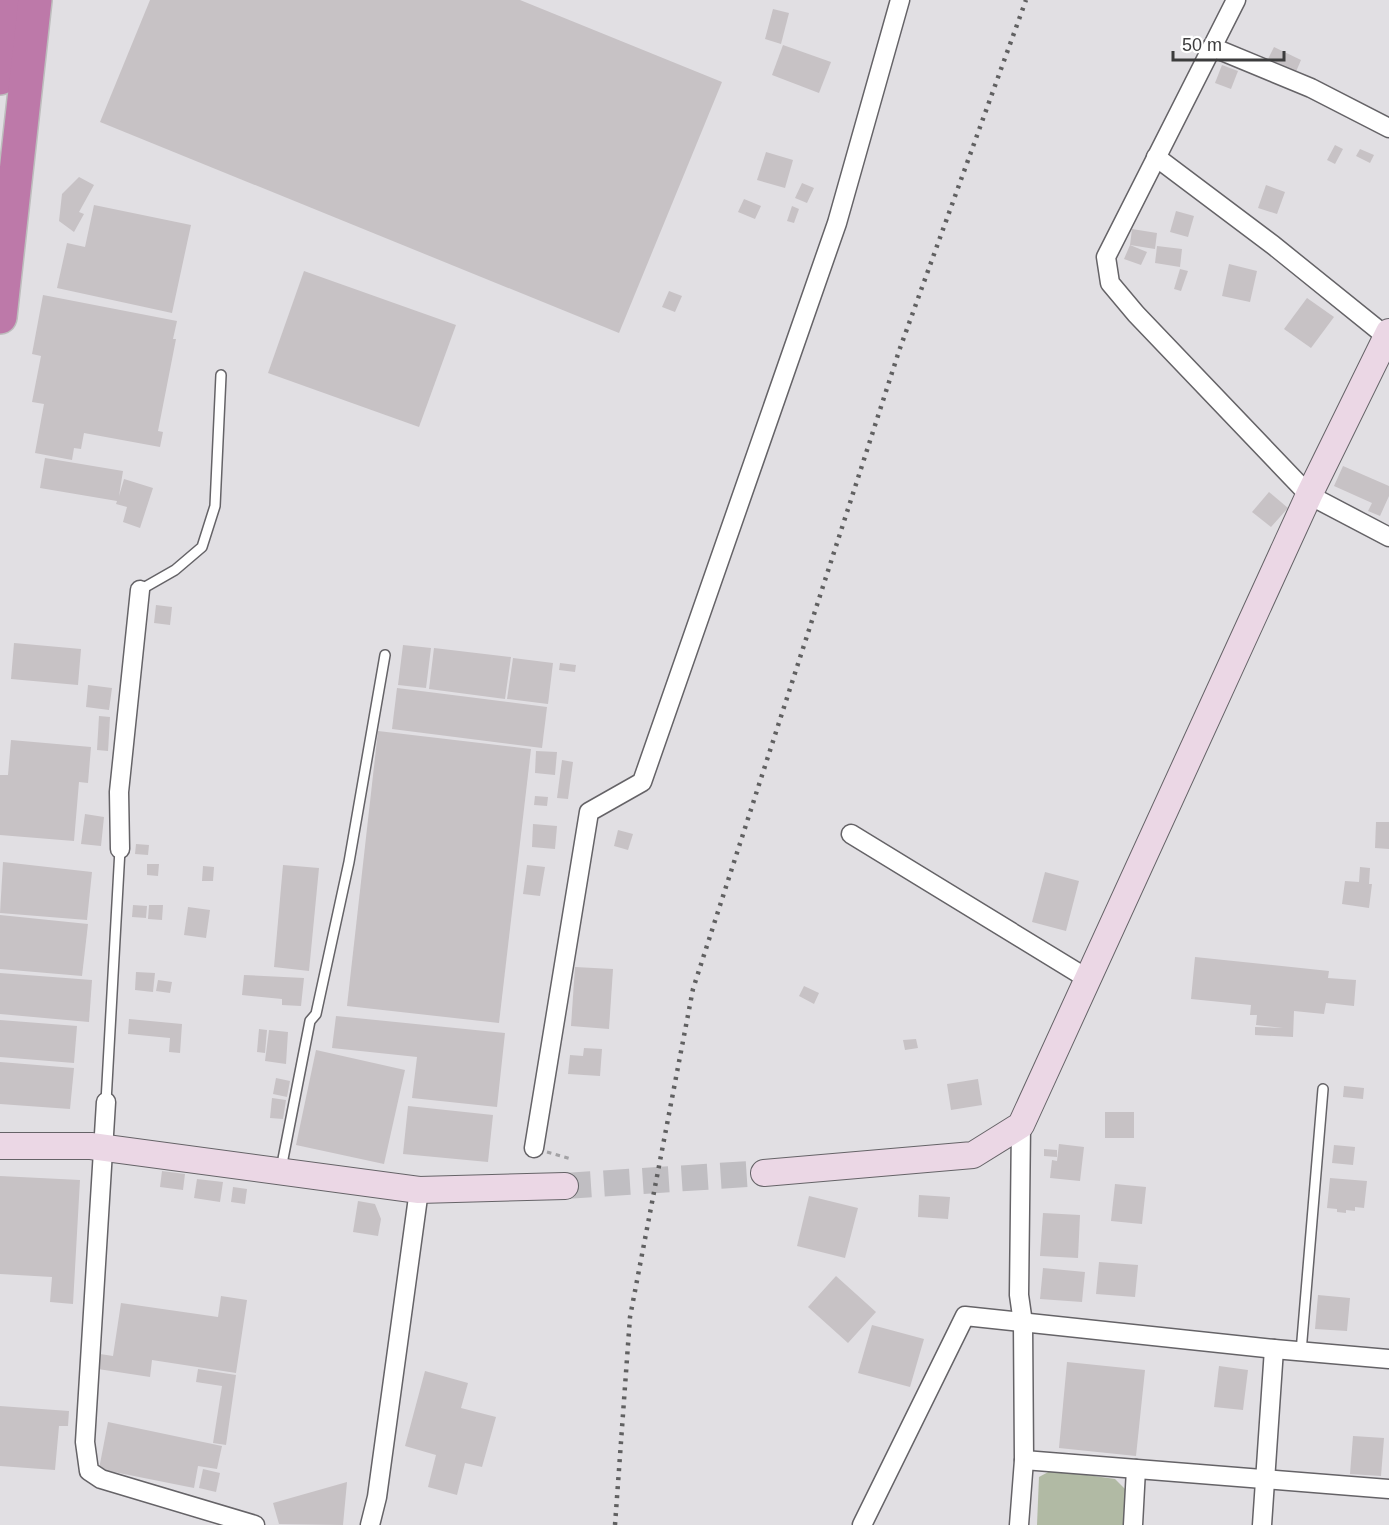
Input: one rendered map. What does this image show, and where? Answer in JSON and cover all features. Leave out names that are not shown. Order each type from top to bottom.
[{"type":"highway","points":[[0,78],[9,0]]},
{"type":"highway","points":[[0,316],[34,0]]},
{"type":"street","points":[[534,1148],[589,812],[642,782],[837,223],[900,0]]},
{"type":"street","points":[[1236,0],[1106,257],[1110,283],[1310,495],[1389,537]]},
{"type":"street","points":[[1212,47],[1311,88],[1389,128]]},
{"type":"street","points":[[1019,1525],[1024,1460],[1023,1323],[1019,1295],[1022,1125],[1310,495],[1388,335],[1156,158]]},
{"type":"street","points":[[120,849],[119,792],[140,590]]},
{"type":"street","points":[[851,834],[1088,979]]},
{"type":"street","points":[[106,1102],[85,1442],[89,1471],[101,1479],[255,1525]]},
{"type":"street","points":[[764,1173],[973,1155],[1022,1125]]},
{"type":"street","points":[[0,1146],[103,1147],[419,1190],[565,1186]]},
{"type":"street","points":[[370,1525],[377,1497],[419,1190]]},
{"type":"street","points":[[862,1525],[965,1316],[1274,1350],[1389,1359]]},
{"type":"street","points":[[1262,1525],[1274,1350]]},
{"type":"street","points":[[1024,1460],[1389,1489]]},
{"type":"street","points":[[1133,1525],[1136,1469]]},
{"type":"lane","points":[[140,590],[175,570],[202,547],[215,506],[221,375]]},
{"type":"lane","points":[[280,1171],[310,1021],[315,1014],[349,862],[385,655]]},
{"type":"lane","points":[[106,1102],[120,849]]},
{"type":"lane","points":[[1301,1352],[1323,1089]]},
{"type":"path","points":[[534,1148],[571,1159]]},
{"type":"green space","points":[[1052,1470],[1115,1479],[1126,1490],[1124,1525],[1037,1525],[1039,1477]]},
{"type":"building","points":[[150,0],[520,0],[722,82],[619,333],[100,122]]},
{"type":"building","points":[[773,9],[789,13],[781,44],[765,39]]},
{"type":"building","points":[[783,45],[831,62],[819,93],[772,75]]},
{"type":"building","points":[[1274,47],[1301,60],[1295,74],[1267,61]]},
{"type":"building","points":[[1222,65],[1238,71],[1231,89],[1215,83]]},
{"type":"building","points":[[1335,145],[1343,149],[1335,164],[1327,160]]},
{"type":"building","points":[[1360,149],[1374,155],[1370,163],[1356,156]]},
{"type":"building","points":[[766,152],[793,160],[785,188],[757,180]]},
{"type":"building","points":[[79,177],[94,185],[79,212],[84,214],[74,232],[59,221],[62,194]]},
{"type":"building","points":[[802,183],[814,188],[807,203],[795,198]]},
{"type":"building","points":[[1266,185],[1285,192],[1277,214],[1258,208]]},
{"type":"building","points":[[744,199],[761,206],[755,219],[738,212]]},
{"type":"building","points":[[94,205],[191,225],[172,313],[57,288],[67,243],[85,247]]},
{"type":"building","points":[[792,206],[799,209],[794,223],[787,221]]},
{"type":"building","points":[[1176,211],[1194,216],[1188,237],[1170,232]]},
{"type":"building","points":[[1132,229],[1157,233],[1155,249],[1130,245]]},
{"type":"building","points":[[1130,245],[1147,252],[1141,265],[1124,259]]},
{"type":"building","points":[[1157,246],[1182,249],[1180,267],[1155,263]]},
{"type":"building","points":[[1229,264],[1257,271],[1250,302],[1222,296]]},
{"type":"building","points":[[1180,269],[1188,271],[1181,291],[1174,289]]},
{"type":"building","points":[[304,271],[456,325],[419,427],[268,373]]},
{"type":"building","points":[[669,291],[682,296],[675,312],[662,307]]},
{"type":"building","points":[[43,295],[177,321],[173,339],[176,339],[158,431],[163,432],[160,447],[84,433],[81,449],[74,448],[72,460],[35,453],[44,404],[32,402],[41,356],[32,354]]},
{"type":"building","points":[[1307,298],[1334,317],[1311,348],[1284,329]]},
{"type":"building","points":[[45,458],[123,471],[119,496],[124,479],[153,488],[140,528],[123,522],[127,507],[116,504],[117,501],[40,488]]},
{"type":"building","points":[[1343,466],[1389,486],[1389,496],[1380,516],[1368,511],[1372,503],[1334,486]]},
{"type":"building","points":[[1269,492],[1288,508],[1271,527],[1252,512]]},
{"type":"building","points":[[156,605],[172,607],[170,625],[154,623]]},
{"type":"building","points":[[14,643],[81,649],[78,685],[11,679]]},
{"type":"building","points":[[403,645],[431,648],[426,688],[398,685]]},
{"type":"building","points":[[434,648],[511,657],[505,699],[429,689]]},
{"type":"building","points":[[513,658],[553,663],[548,704],[507,699]]},
{"type":"building","points":[[560,663],[576,665],[575,672],[559,670]]},
{"type":"building","points":[[88,685],[112,688],[109,710],[86,707]]},
{"type":"building","points":[[397,688],[547,707],[542,748],[392,729]]},
{"type":"building","points":[[99,716],[110,717],[108,751],[97,750]]},
{"type":"building","points":[[378,731],[531,749],[499,1023],[347,1006]]},
{"type":"building","points":[[11,740],[91,747],[88,783],[79,782],[74,841],[0,835],[0,775],[8,775]]},
{"type":"building","points":[[536,751],[557,752],[555,775],[535,773]]},
{"type":"building","points":[[562,760],[573,762],[568,799],[557,798]]},
{"type":"building","points":[[535,796],[548,797],[547,806],[534,805]]},
{"type":"building","points":[[85,814],[104,817],[101,846],[81,844]]},
{"type":"building","points":[[1376,822],[1389,822],[1389,849],[1375,848]]},
{"type":"building","points":[[533,824],[557,826],[555,849],[532,847]]},
{"type":"building","points":[[618,830],[633,834],[628,850],[614,846]]},
{"type":"building","points":[[136,844],[149,845],[148,855],[135,854]]},
{"type":"building","points":[[3,862],[92,872],[87,920],[0,913]]},
{"type":"building","points":[[147,864],[159,864],[158,876],[147,875]]},
{"type":"building","points":[[283,865],[319,868],[309,971],[274,967]]},
{"type":"building","points":[[527,865],[545,867],[540,896],[523,894]]},
{"type":"building","points":[[203,866],[214,867],[213,881],[202,881]]},
{"type":"building","points":[[1360,867],[1370,868],[1369,884],[1372,884],[1369,908],[1342,904],[1345,881],[1359,882]]},
{"type":"building","points":[[1045,872],[1079,881],[1066,931],[1032,922]]},
{"type":"building","points":[[133,905],[147,906],[146,918],[132,917]]},
{"type":"building","points":[[149,905],[163,905],[162,920],[148,919]]},
{"type":"building","points":[[188,907],[210,910],[206,938],[184,935]]},
{"type":"building","points":[[0,915],[88,924],[82,976],[0,969]]},
{"type":"building","points":[[1195,957],[1329,971],[1328,978],[1356,980],[1354,1006],[1326,1003],[1324,1014],[1294,1011],[1293,1037],[1255,1035],[1255,1027],[1283,1028],[1256,1025],[1257,1015],[1250,1015],[1251,1005],[1191,999]]},
{"type":"building","points":[[575,967],[613,969],[609,1029],[571,1026]]},
{"type":"building","points":[[136,972],[155,973],[153,992],[135,990]]},
{"type":"building","points":[[0,973],[92,980],[89,1022],[0,1014]]},
{"type":"building","points":[[244,975],[304,978],[301,1006],[282,1005],[282,999],[242,995]]},
{"type":"building","points":[[158,980],[172,982],[170,993],[156,991]]},
{"type":"building","points":[[804,986],[819,993],[814,1004],[799,996]]},
{"type":"building","points":[[336,1016],[505,1033],[497,1107],[412,1098],[417,1057],[332,1048]]},
{"type":"building","points":[[129,1019],[182,1024],[180,1053],[169,1052],[170,1038],[128,1034]]},
{"type":"building","points":[[0,1020],[77,1026],[74,1063],[0,1057]]},
{"type":"building","points":[[259,1029],[267,1030],[265,1053],[257,1052]]},
{"type":"building","points":[[269,1030],[288,1032],[286,1064],[265,1061]]},
{"type":"building","points":[[916,1039],[918,1048],[905,1050],[903,1040]]},
{"type":"building","points":[[584,1048],[602,1049],[600,1076],[568,1074],[570,1055],[583,1056]]},
{"type":"building","points":[[316,1050],[405,1070],[384,1164],[296,1145]]},
{"type":"building","points":[[0,1062],[74,1068],[70,1109],[0,1104]]},
{"type":"building","points":[[276,1078],[290,1081],[287,1097],[273,1094]]},
{"type":"building","points":[[978,1079],[982,1105],[951,1110],[947,1084]]},
{"type":"building","points":[[1344,1086],[1364,1088],[1363,1099],[1343,1097]]},
{"type":"building","points":[[272,1098],[286,1100],[283,1119],[270,1118]]},
{"type":"building","points":[[408,1106],[493,1115],[488,1162],[403,1154]]},
{"type":"building","points":[[1105,1112],[1134,1112],[1134,1138],[1105,1138]]},
{"type":"building","points":[[1059,1144],[1084,1147],[1080,1181],[1050,1178],[1052,1160],[1057,1161]]},
{"type":"building","points":[[1334,1145],[1355,1147],[1353,1165],[1332,1163]]},
{"type":"building","points":[[1044,1149],[1057,1150],[1057,1157],[1044,1156]]},
{"type":"building","points":[[162,1171],[185,1174],[183,1190],[160,1187]]},
{"type":"building","points":[[0,1176],[80,1180],[73,1304],[50,1302],[52,1277],[0,1274]]},
{"type":"building","points":[[1330,1178],[1367,1181],[1364,1208],[1355,1207],[1355,1211],[1346,1210],[1346,1213],[1327,1208]]},
{"type":"building","points":[[197,1179],[223,1182],[220,1202],[194,1198]]},
{"type":"building","points":[[1115,1184],[1146,1187],[1142,1224],[1111,1221]]},
{"type":"building","points":[[233,1187],[247,1189],[245,1204],[231,1202]]},
{"type":"building","points":[[919,1195],[950,1197],[948,1219],[918,1217]]},
{"type":"building","points":[[809,1196],[858,1208],[845,1258],[797,1246]]},
{"type":"building","points":[[358,1201],[375,1204],[381,1219],[378,1236],[353,1232]]},
{"type":"building","points":[[1043,1213],[1080,1215],[1078,1258],[1040,1256]]},
{"type":"building","points":[[1099,1262],[1138,1265],[1135,1297],[1096,1294]]},
{"type":"building","points":[[1043,1268],[1085,1272],[1082,1302],[1040,1299]]},
{"type":"building","points":[[836,1276],[876,1312],[848,1343],[808,1307]]},
{"type":"building","points":[[1318,1295],[1350,1298],[1347,1331],[1315,1329]]},
{"type":"building","points":[[221,1296],[247,1300],[236,1373],[152,1360],[150,1377],[98,1369],[100,1354],[113,1356],[121,1303],[218,1317]]},
{"type":"building","points":[[872,1325],[924,1339],[910,1387],[858,1373]]},
{"type":"building","points":[[1067,1362],[1145,1370],[1136,1456],[1059,1448]]},
{"type":"building","points":[[1219,1366],[1248,1370],[1243,1410],[1214,1407]]},
{"type":"building","points":[[198,1369],[236,1375],[226,1445],[213,1443],[222,1386],[196,1382]]},
{"type":"building","points":[[425,1371],[468,1383],[461,1408],[496,1417],[482,1467],[465,1463],[457,1495],[428,1487],[436,1455],[405,1446]]},
{"type":"building","points":[[0,1406],[69,1411],[68,1426],[59,1426],[55,1470],[0,1466]]},
{"type":"building","points":[[108,1422],[222,1446],[217,1469],[198,1466],[194,1488],[99,1469]]},
{"type":"building","points":[[1353,1436],[1384,1438],[1381,1476],[1350,1474]]},
{"type":"building","points":[[203,1469],[220,1473],[216,1492],[199,1488]]},
{"type":"building","points":[[347,1482],[343,1525],[279,1524],[273,1503]]},
{"type":"tunnel","points":[[565,1186],[764,1173]]},
{"type":"railway","points":[[615,1525],[630,1317],[693,989],[899,351],[1026,0]]}]
